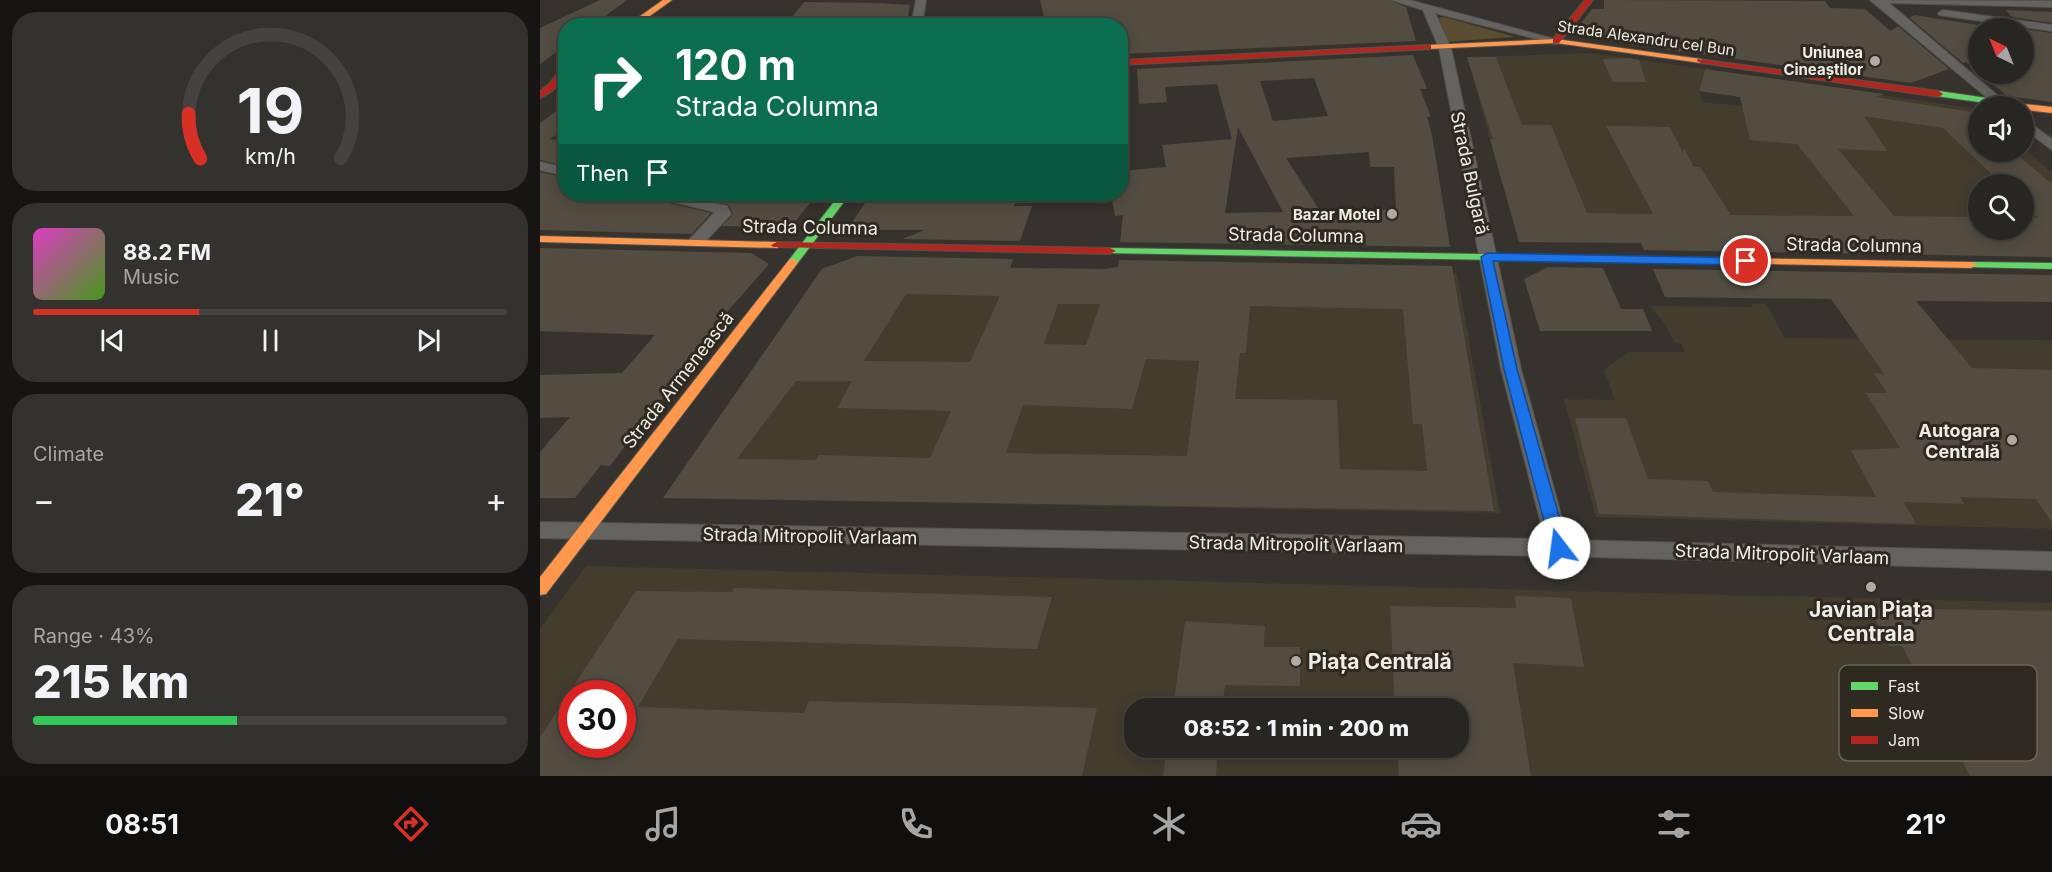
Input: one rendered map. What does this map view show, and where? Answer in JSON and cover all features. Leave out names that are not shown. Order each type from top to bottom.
[{"type":"main road","points":[[642,18],[668,0]]},
{"type":"main road","points":[[1556,41],[1589,0]]},
{"type":"main road","name":"Strada Alexandru cel Bun","points":[[1128,63],[1556,41],[1968,100]]},
{"type":"main road","points":[[540,80],[558,80]]},
{"type":"main road","points":[[540,95],[558,82]]},
{"type":"main road","name":"Strada Alexandru cel Bun","points":[[2034,108],[2052,110]]},
{"type":"main road","name":"Strada Armenească","points":[[540,589],[840,201]]},
{"type":"main road","name":"Strada Columna","points":[[540,239],[805,246],[2052,266]]},
{"type":"street","points":[[918,18],[921,0]]},
{"type":"street","points":[[1396,0],[1556,41]]},
{"type":"street","points":[[1876,0],[2052,4]]},
{"type":"street","points":[[1876,0],[1983,18]]},
{"type":"street","points":[[1876,0],[1992,96]]},
{"type":"street","points":[[1981,1],[1990,18]]},
{"type":"street","name":"Strada Bulgară","points":[[1428,9],[1445,48],[1473,175],[1487,257],[1511,369],[1559,548]]},
{"type":"street","points":[[2034,25],[2052,28]]},
{"type":"street","points":[[2034,131],[2052,146]]},
{"type":"street","points":[[540,166],[558,170]]},
{"type":"street","points":[[688,201],[722,209],[723,214],[696,243]]},
{"type":"street","name":"Strada Mitropolit Varlaam","points":[[540,530],[1559,548],[2052,561]]},
{"type":"shaded area","points":[[1444,17],[1513,37],[1445,42],[1439,18]]},
{"type":"shaded area","points":[[1590,53],[1705,69],[1699,91],[1703,102],[1806,112],[1810,85],[1968,108],[1968,162],[2034,162],[2034,157],[2052,173],[2052,247],[1519,242],[1467,57]]},
{"type":"shaded area","points":[[832,265],[1457,274],[1500,513],[663,498],[822,269]]},
{"type":"shaded area","points":[[1752,304],[1766,304],[1785,338],[2052,340],[2052,529],[1596,517],[1564,399],[1615,400],[1604,370],[1629,352],[1684,352],[1682,344],[1675,343],[1666,325],[1650,306],[1753,307]]},
{"type":"shaded area","name":"Piața Centrală","points":[[586,566],[2052,603],[2052,776],[540,776],[540,629]]},
{"type":"building","points":[[600,0],[627,0],[603,18],[561,18]]},
{"type":"building","points":[[1040,0],[1390,0],[1406,7],[1416,41],[1128,54],[1128,18],[1044,18]]},
{"type":"building","points":[[1604,0],[1825,1],[1830,8],[1865,9],[1890,31],[1898,26],[1949,69],[1911,83],[1626,44],[1576,30],[1592,9],[1604,9]]},
{"type":"building","points":[[804,2],[910,5],[908,18],[791,18]]},
{"type":"building","points":[[2006,10],[2052,12],[2052,23],[2034,20],[2034,18],[2012,17]]},
{"type":"building","points":[[1914,15],[1968,23],[1968,64],[1963,63],[1910,18]]},
{"type":"building","points":[[558,20],[558,51],[540,64],[540,28]]},
{"type":"building","points":[[2034,30],[2052,33],[2052,102],[2034,100],[2034,96],[2007,96],[1992,84],[2034,84]]},
{"type":"building","points":[[1413,55],[1427,89],[1420,89],[1431,117],[1427,117],[1450,247],[1120,242],[1123,215],[1115,216],[1112,201],[1128,201],[1128,170],[1166,167],[1162,145],[1232,139],[1217,84],[1165,87],[1167,102],[1139,104],[1137,69]],"holes":[[[1314,78],[1328,116],[1273,121],[1260,81]],[[1238,127],[1283,212],[1225,213]],[[1369,152],[1370,167],[1394,167],[1396,210],[1363,209],[1363,219],[1326,220],[1286,158]]]},
{"type":"building","points":[[1467,57],[1496,57],[1522,125],[1551,125],[1587,213],[1653,214],[1606,126],[1625,126],[1670,127],[1683,153],[1684,148],[1694,167],[1700,167],[1731,215],[1854,216],[1797,144],[1750,140],[1740,97],[1699,91],[1705,69],[1884,94],[1875,97],[1968,111],[1968,152],[1943,128],[1864,116],[1887,151],[1838,149],[1894,216],[1968,217],[1968,240],[2034,240],[2034,218],[2038,218],[2034,214],[2034,174],[1991,174],[1979,162],[2026,162],[2052,184],[2052,257],[1644,250],[1641,243],[1519,242],[1490,139],[1493,139]]},
{"type":"building","points":[[1602,59],[1639,60],[1646,82],[1613,82]]},
{"type":"building","points":[[558,110],[558,134],[550,139],[558,140],[558,164],[540,160],[540,123]]},
{"type":"building","points":[[540,172],[558,176],[558,201],[660,201],[711,213],[692,234],[540,230]]},
{"type":"building","points":[[712,201],[811,201],[791,227],[722,226],[733,214],[729,205]]},
{"type":"building","points":[[866,201],[1016,201],[1014,206],[1032,206],[1020,241],[902,239],[925,230],[847,230]]},
{"type":"building","points":[[540,248],[751,253],[769,264],[702,341],[706,341],[666,391],[670,391],[650,412],[610,466],[601,465],[575,498],[540,498],[540,452],[570,417],[540,418],[540,375],[622,373],[655,335],[540,331]]},
{"type":"building","points":[[857,256],[1013,259],[1010,268],[1105,269],[1118,267],[1119,260],[1452,266],[1494,511],[663,498],[822,269]],"holes":[[[906,294],[1000,296],[970,362],[864,361]],[[1058,304],[1100,304],[1086,345],[1044,344]],[[1250,306],[1403,309],[1413,424],[1422,424],[1427,471],[1340,469],[1337,400],[1235,399],[1240,353],[1246,353]],[[1146,359],[1199,361],[1187,456],[1006,453],[1023,405],[1132,409]],[[796,381],[852,381],[837,408],[951,411],[930,458],[819,455],[816,460],[737,459]]]},
{"type":"building","points":[[1548,267],[1603,268],[1621,309],[1643,309],[1652,331],[1540,331],[1524,279]]},
{"type":"building","points":[[1653,269],[2052,275],[2052,302],[1916,301],[1972,368],[2052,370],[2052,523],[2036,499],[1960,497],[1964,504],[1904,502],[1916,524],[1599,514],[1575,418],[1626,418],[1648,479],[1708,481],[1713,492],[1876,497],[1851,450],[1900,448],[1866,393],[1887,393],[1874,373],[1884,374],[1831,299],[1665,297]]},
{"type":"building","points":[[734,588],[1052,597],[1037,649],[678,639],[638,707],[804,713],[809,701],[1097,708],[1082,776],[540,776],[540,737],[558,710],[558,758],[636,758],[636,680],[577,680],[636,591],[732,592]]},
{"type":"building","points":[[1515,596],[1571,598],[1584,667],[1513,663],[1531,776],[1399,776],[1398,758],[1469,758],[1469,698],[1395,698],[1390,606],[1516,608]]},
{"type":"building","points":[[1869,608],[2052,611],[2052,776],[1970,776],[1962,761],[2037,761],[2037,665],[1912,665],[1902,646],[1889,646]]},
{"type":"building","points":[[1185,621],[1265,626],[1264,647],[1300,647],[1300,686],[1225,685],[1223,698],[1174,698]]},
{"type":"building","points":[[1165,758],[1217,758],[1216,776],[1163,776]]},
{"type":"traffic: fast","points":[[1939,94],[1968,98]]},
{"type":"traffic: fast","points":[[793,262],[840,201]]},
{"type":"traffic: fast","points":[[1110,251],[1610,259]]},
{"type":"traffic: fast","points":[[1971,265],[2052,266]]},
{"type":"traffic: slow","points":[[642,18],[668,0]]},
{"type":"traffic: slow","points":[[1428,47],[1556,41],[1701,61]]},
{"type":"traffic: slow","points":[[2034,108],[2052,110]]},
{"type":"traffic: slow","points":[[540,239],[777,245]]},
{"type":"traffic: slow","points":[[1610,259],[1971,265]]},
{"type":"traffic: slow","points":[[540,589],[793,262]]},
{"type":"traffic: jam","points":[[1556,41],[1589,0]]},
{"type":"traffic: jam","points":[[1128,63],[1428,47]]},
{"type":"traffic: jam","points":[[1701,61],[1939,94]]},
{"type":"traffic: jam","points":[[540,95],[558,79]]},
{"type":"traffic: jam","points":[[777,245],[1110,251]]},
{"type":"place","name":"Uniunea Cineaștilor","points":[[1875,61]]},
{"type":"place","name":"Bazar Motel","points":[[1392,214]]},
{"type":"place","name":"Autogara Centrală","points":[[2012,440]]},
{"type":"place","name":"Javian Piața Centrala","points":[[1871,587]]},
{"type":"place","name":"Piața Centrală","points":[[1296,661]]},
{"type":"route","points":[[1559,548],[1511,369],[1487,257],[1746,261]]}]
